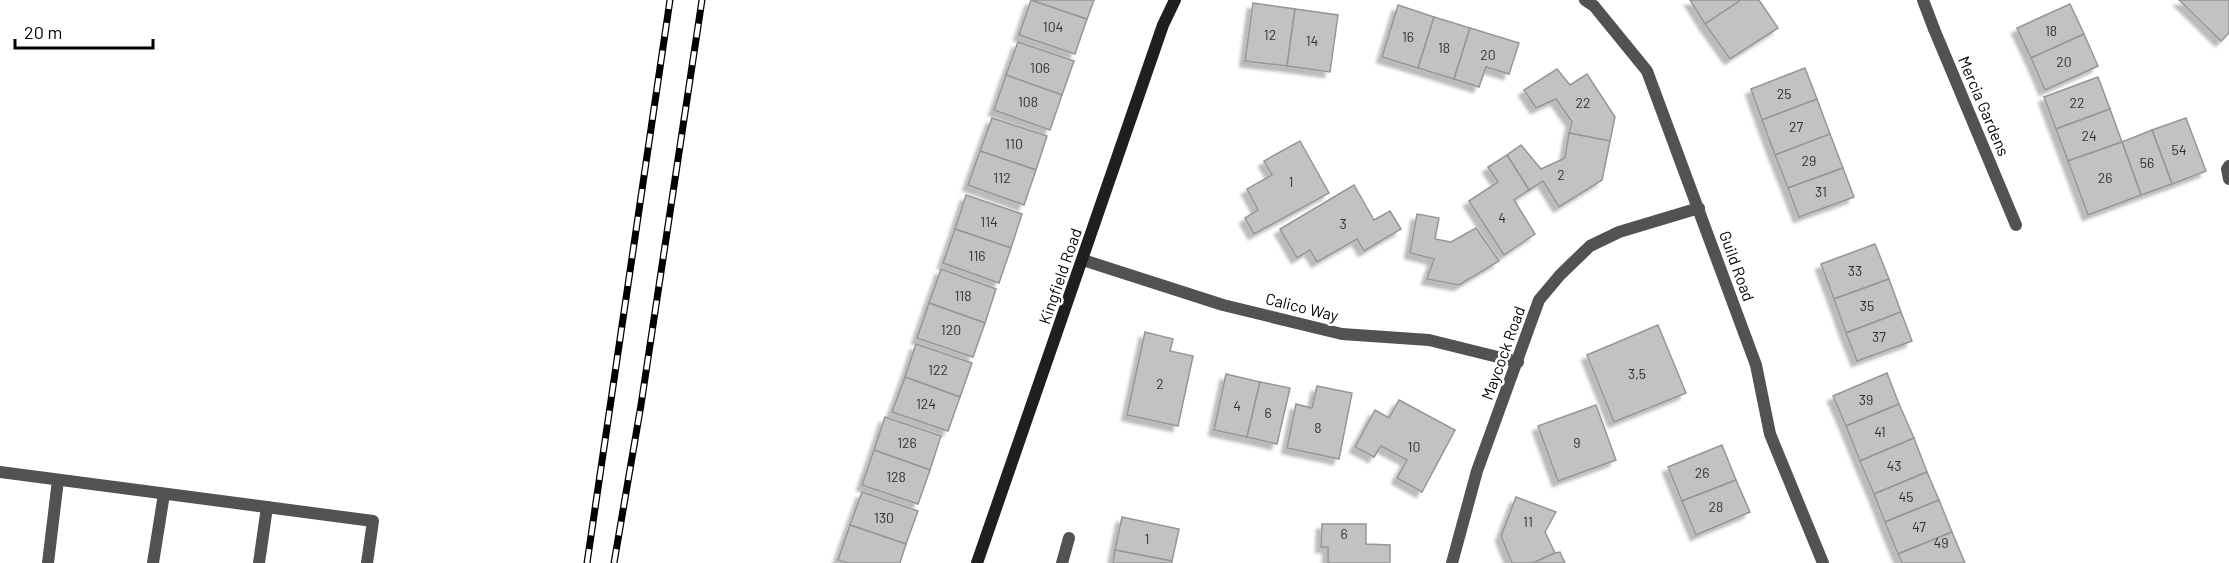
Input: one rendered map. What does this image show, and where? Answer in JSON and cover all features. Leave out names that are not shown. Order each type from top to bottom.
[{"type":"street","name":"Kingfield Road","points":[[977,563],[1163,25],[1174,0]]},
{"type":"street","name":"Guild Road","points":[[1585,0],[1594,6],[1647,71],[1756,365],[1770,434],[1823,563]]},
{"type":"street","name":"Mercia Gardens","points":[[1923,0],[2016,225]]},
{"type":"street","points":[[2229,166],[2227,169],[2229,179]]},
{"type":"street","name":"Maycock Road","points":[[1452,563],[1477,471],[1539,300],[1560,275],[1590,246],[1619,232],[1699,208]]},
{"type":"street","name":"Calico Way","points":[[1083,260],[1223,305],[1342,334],[1429,340],[1518,362]]},
{"type":"street","points":[[0,472],[373,521],[367,563]]},
{"type":"street","points":[[48,563],[58,480]]},
{"type":"street","points":[[153,563],[164,494]]},
{"type":"street","points":[[259,563],[267,507]]},
{"type":"street","points":[[1062,563],[1069,538]]},
{"type":"building","points":[[1031,0],[1087,19],[1075,54],[1019,35]]},
{"type":"building","points":[[1031,0],[1094,0],[1087,19]]},
{"type":"building","points":[[1690,0],[1741,0],[1705,24]]},
{"type":"building","points":[[1741,0],[1759,0],[1778,28],[1730,59],[1705,24]]},
{"type":"building","points":[[2179,0],[2229,0],[2229,33],[2221,41]]},
{"type":"building","points":[[1253,3],[1295,9],[1287,66],[1245,61]]},
{"type":"building","points":[[2070,4],[2084,34],[2031,58],[2017,28]]},
{"type":"building","points":[[1398,5],[1434,17],[1418,68],[1382,57]]},
{"type":"building","points":[[1295,9],[1338,15],[1330,72],[1287,66]]},
{"type":"building","points":[[1434,17],[1470,28],[1454,79],[1418,68]]},
{"type":"building","points":[[1470,28],[1519,43],[1509,74],[1486,67],[1479,87],[1454,79]]},
{"type":"building","points":[[2084,34],[2098,66],[2045,90],[2031,58]]},
{"type":"building","points":[[1018,42],[1074,61],[1062,95],[1006,75]]},
{"type":"building","points":[[1805,68],[1817,99],[1762,120],[1751,89]]},
{"type":"building","points":[[1557,69],[1570,85],[1587,74],[1615,117],[1610,141],[1569,133],[1572,122],[1556,99],[1536,108],[1524,90]]},
{"type":"building","points":[[1006,75],[1062,95],[1050,130],[994,110]]},
{"type":"building","points":[[2098,77],[2110,109],[2056,129],[2044,97]]},
{"type":"building","points":[[1817,99],[1830,134],[1775,155],[1762,120]]},
{"type":"building","points":[[2110,109],[2122,142],[2068,161],[2056,129]]},
{"type":"building","points":[[992,118],[1047,136],[1036,170],[980,151]]},
{"type":"building","points":[[2186,118],[2206,171],[2172,184],[2152,130]]},
{"type":"building","points":[[2152,130],[2172,184],[2141,195],[2122,142]]},
{"type":"building","points":[[1569,133],[1610,141],[1602,180],[1559,207],[1543,181],[1529,190],[1507,155],[1521,145],[1541,169],[1565,158]]},
{"type":"building","points":[[1830,134],[1843,168],[1788,188],[1775,155]]},
{"type":"building","points":[[1300,141],[1329,193],[1254,234],[1245,218],[1258,210],[1247,189],[1272,175],[1264,161]]},
{"type":"building","points":[[2122,142],[2141,195],[2088,215],[2068,161]]},
{"type":"building","points":[[980,151],[1036,170],[1024,205],[968,185]]},
{"type":"building","points":[[1507,155],[1529,190],[1514,200],[1535,234],[1504,255],[1469,201],[1498,182],[1488,167]]},
{"type":"building","points":[[1843,168],[1854,197],[1799,217],[1788,188]]},
{"type":"building","points":[[1354,185],[1374,220],[1390,211],[1401,229],[1364,251],[1357,239],[1317,262],[1310,250],[1297,258],[1280,229]]},
{"type":"building","points":[[966,195],[1022,214],[1011,248],[955,229]]},
{"type":"building","points":[[1417,214],[1439,218],[1435,239],[1451,242],[1476,228],[1499,261],[1459,285],[1427,279],[1434,259],[1410,253]]},
{"type":"building","points":[[955,229],[1011,248],[999,283],[943,263]]},
{"type":"building","points":[[1875,244],[1889,279],[1834,299],[1821,264]]},
{"type":"building","points":[[941,269],[996,289],[985,323],[929,303]]},
{"type":"building","points":[[1889,279],[1901,312],[1846,333],[1834,299]]},
{"type":"building","points":[[929,303],[985,323],[973,357],[917,338]]},
{"type":"building","points":[[1901,312],[1912,341],[1857,361],[1846,333]]},
{"type":"building","points":[[1658,325],[1686,393],[1614,422],[1587,355]]},
{"type":"building","points":[[1145,332],[1173,339],[1170,351],[1193,356],[1178,426],[1127,415]]},
{"type":"building","points":[[916,344],[972,363],[960,397],[905,377]]},
{"type":"building","points":[[1887,373],[1899,404],[1846,426],[1833,396]]},
{"type":"building","points":[[1226,374],[1260,382],[1247,437],[1214,430]]},
{"type":"building","points":[[905,377],[960,397],[948,431],[892,412]]},
{"type":"building","points":[[1260,382],[1290,388],[1277,444],[1247,437]]},
{"type":"building","points":[[1317,386],[1352,393],[1339,459],[1287,448],[1296,404],[1312,408]]},
{"type":"building","points":[[1399,400],[1455,430],[1422,492],[1397,478],[1407,460],[1381,446],[1374,457],[1355,447],[1375,410],[1389,418]]},
{"type":"building","points":[[1899,404],[1914,438],[1860,461],[1846,426]]},
{"type":"building","points":[[1596,405],[1616,460],[1558,481],[1538,426]]},
{"type":"building","points":[[885,417],[941,436],[930,470],[874,450]]},
{"type":"building","points":[[1914,438],[1927,472],[1874,494],[1860,461]]},
{"type":"building","points":[[1722,445],[1736,480],[1682,501],[1668,467]]},
{"type":"building","points":[[874,450],[930,470],[918,504],[862,485]]},
{"type":"building","points":[[1927,472],[1939,500],[1885,522],[1874,494]]},
{"type":"building","points":[[1736,480],[1750,512],[1696,535],[1682,501]]},
{"type":"building","points":[[862,492],[918,511],[906,544],[850,525]]},
{"type":"building","points":[[1516,497],[1556,512],[1545,532],[1555,553],[1533,563],[1512,563],[1501,536]]},
{"type":"building","points":[[1939,500],[1952,532],[1898,554],[1885,522]]},
{"type":"building","points":[[1122,517],[1179,529],[1172,561],[1115,550]]},
{"type":"building","points":[[1322,524],[1366,524],[1366,544],[1390,545],[1390,563],[1328,563],[1328,547],[1321,547]]},
{"type":"building","points":[[850,525],[906,544],[900,563],[848,563],[838,560]]},
{"type":"building","points":[[1952,532],[1965,563],[1902,563],[1898,554]]},
{"type":"building","points":[[1115,550],[1172,561],[1172,563],[1113,563]]},
{"type":"building","points":[[1560,552],[1565,563],[1533,563],[1555,553]]},
{"type":"railway","points":[[587,563],[670,0]]},
{"type":"railway","points":[[614,563],[641,405],[702,0]]}]
